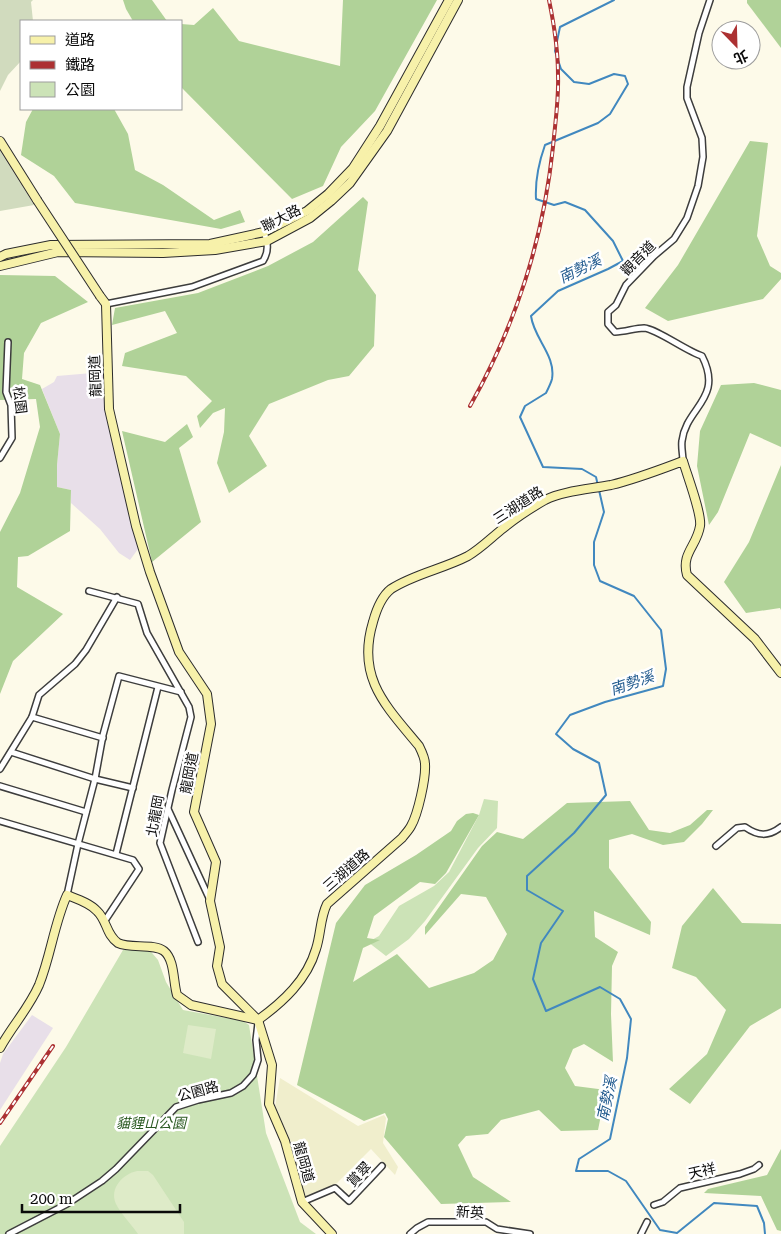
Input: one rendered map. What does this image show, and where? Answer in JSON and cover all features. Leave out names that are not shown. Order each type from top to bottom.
[{"type":"street","name":"聯大路","points":[[370,150],[380,126],[449,0]]},
{"type":"street","name":"聯大路","points":[[0,266],[58,252],[163,253],[215,250],[267,241],[297,221],[328,194],[388,131],[458,0]]},
{"type":"street","name":"觀音道","points":[[683,461],[682,441],[688,424],[702,404],[709,383],[709,369],[702,356],[654,331],[644,328],[615,332],[608,324],[608,312],[616,305],[626,285],[654,256],[674,239],[687,218],[698,186],[703,157],[702,138],[687,98],[687,87],[699,33],[710,0]]},
{"type":"street","points":[[380,126],[388,131]]},
{"type":"street","points":[[0,141],[106,304],[192,287],[263,261],[268,253],[264,232]]},
{"type":"street","name":"聯大路","points":[[0,257],[50,245],[210,244],[264,232],[297,221]]},
{"type":"street","name":"龍岡道","points":[[106,304],[109,409],[136,526],[178,652],[207,694],[211,724],[194,812],[216,862],[210,901],[220,946],[217,966],[222,984],[258,1020],[272,1065],[269,1104],[286,1141],[302,1202],[332,1234]]},
{"type":"street","name":"松園","points":[[0,458],[12,438],[11,405],[6,392],[8,342]]},
{"type":"street","points":[[683,461],[700,516],[700,526],[684,566],[687,575],[755,639],[781,672]]},
{"type":"street","name":"三湖道路","points":[[258,1020],[288,996],[306,973],[316,950],[321,930],[322,914],[327,904],[402,838],[411,827],[416,816],[425,776],[424,755],[383,700],[371,678],[368,666],[368,635],[374,617],[389,591],[401,583],[457,562],[474,552],[501,530],[545,500],[558,495],[629,480],[683,461]]},
{"type":"street","name":"北龍岡","points":[[89,591],[138,604],[147,633],[189,707],[191,717],[160,843],[198,942]]},
{"type":"street","points":[[0,769],[32,717],[39,695],[75,664],[86,650],[117,598]]},
{"type":"street","points":[[0,1048],[26,1011],[45,968],[60,909],[66,895],[119,676],[181,692]]},
{"type":"street","points":[[116,854],[158,687]]},
{"type":"street","points":[[32,717],[103,738]]},
{"type":"street","name":"北龍岡","points":[[11,752],[95,779],[133,788]]},
{"type":"street","points":[[0,786],[86,812]]},
{"type":"street","points":[[168,808],[210,901]]},
{"type":"street","points":[[0,821],[133,860],[139,869],[104,922]]},
{"type":"street","points":[[716,846],[737,828],[745,827],[754,833],[764,836],[775,832],[781,827]]},
{"type":"street","points":[[66,895],[96,910],[104,922],[108,933],[119,943],[164,950],[171,962],[177,995],[191,1005],[258,1020]]},
{"type":"street","name":"公園路","points":[[9,1234],[67,1204],[102,1181],[176,1107],[198,1100],[232,1094],[243,1086],[253,1075],[258,1060],[256,1040],[258,1020]]},
{"type":"street","name":"天祥","points":[[654,1205],[663,1202],[680,1188],[740,1174],[759,1165]]},
{"type":"street","name":"賞翠","points":[[302,1202],[335,1188],[349,1201],[382,1166]]},
{"type":"street","name":"新英","points":[[410,1234],[428,1222],[486,1222],[497,1229],[530,1234]]},
{"type":"street","points":[[641,1234],[647,1222]]},
{"type":"shaded area","points":[[104,372],[108,421],[138,549],[130,560],[119,553],[100,529],[71,503],[71,490],[57,487],[60,434],[42,389],[54,382],[57,376]]},
{"type":"shaded area","points":[[32,1015],[53,1028],[0,1110],[0,1063],[3,1054]]},
{"type":"shaded area","points":[[280,1078],[358,1126],[384,1115],[386,1118],[383,1143],[398,1167],[395,1175],[371,1149],[337,1183],[305,1197],[291,1142],[275,1107]]},
{"type":"green space","points":[[0,0],[33,0],[31,2],[33,20],[20,20],[20,62],[8,75],[0,91]]},
{"type":"green space","points":[[123,0],[152,0],[166,20],[132,20]]},
{"type":"green space","points":[[343,0],[437,0],[375,111],[341,147],[323,186],[292,199],[182,88],[182,24],[194,25],[213,8],[239,41],[340,66]]},
{"type":"green space","points":[[747,0],[781,0],[781,48],[761,20],[747,3]]},
{"type":"green space","points":[[32,110],[115,110],[128,134],[135,170],[163,185],[214,220],[240,210],[245,222],[221,229],[75,203],[54,176],[21,155],[26,122]]},
{"type":"green space","points":[[750,141],[768,143],[757,236],[770,266],[781,273],[781,279],[763,299],[668,321],[645,308],[678,265]]},
{"type":"green space","points":[[0,151],[34,205],[0,211]]},
{"type":"green space","points":[[363,197],[368,202],[358,270],[376,295],[374,346],[349,376],[328,380],[269,404],[249,436],[267,466],[229,493],[217,463],[224,432],[225,408],[213,413],[200,428],[197,416],[212,401],[186,376],[122,366],[125,353],[177,333],[165,311],[112,325],[115,308],[198,293],[268,266],[313,242]]},
{"type":"green space","points":[[0,275],[55,276],[88,302],[41,323],[24,353],[22,379],[40,385],[60,434],[57,487],[71,490],[70,531],[28,556],[18,557],[17,587],[63,614],[13,661],[0,694],[0,532],[20,493],[40,427],[36,399],[0,400]]},
{"type":"green space","points":[[754,383],[781,390],[781,447],[750,433],[718,512],[709,525],[697,466],[700,431],[721,385]]},
{"type":"green space","points":[[187,424],[193,437],[179,448],[201,522],[152,562],[122,431],[165,442]]},
{"type":"green space","points":[[781,465],[781,610],[780,608],[746,613],[724,582],[749,542]]},
{"type":"green space","points":[[484,799],[498,801],[497,828],[478,848],[425,921],[409,939],[386,956],[368,942],[379,936],[399,906],[434,886],[449,872],[479,815]]},
{"type":"green space","points":[[630,801],[649,830],[670,833],[690,825],[707,810],[713,810],[684,842],[663,845],[632,834],[609,840],[609,868],[651,922],[650,935],[594,911],[595,937],[618,952],[612,966],[613,1062],[584,1044],[573,1049],[565,1068],[575,1086],[606,1090],[598,1130],[561,1131],[539,1110],[501,1120],[488,1134],[466,1136],[458,1145],[473,1177],[511,1202],[441,1204],[384,1137],[388,1119],[385,1113],[364,1121],[297,1085],[336,923],[365,885],[416,855],[451,831],[457,821],[466,814],[473,813],[479,815],[446,873],[435,884],[420,882],[374,916],[367,938],[380,940],[363,948],[353,982],[397,954],[429,988],[474,973],[493,960],[507,934],[486,897],[461,894],[425,935],[425,927],[482,846],[497,832],[523,839],[567,803]]},
{"type":"green space","points":[[713,888],[742,923],[781,924],[781,1008],[750,1026],[690,1104],[669,1089],[707,1054],[726,1010],[696,977],[672,968],[682,926]]},
{"type":"green space","name":"貓貍山公園","points":[[147,947],[158,960],[166,982],[183,1010],[243,1021],[249,1025],[266,1133],[300,1222],[316,1234],[0,1234],[0,1146],[66,1047],[123,950]]},
{"type":"green space","points":[[188,1025],[216,1029],[211,1059],[183,1053]]},
{"type":"green space","points":[[781,1149],[781,1231],[777,1230],[761,1196],[704,1193],[708,1189],[767,1175]]},
{"type":"green space","points":[[137,1171],[148,1171],[153,1175],[184,1222],[184,1234],[138,1234],[123,1215],[116,1204],[114,1193],[122,1179]]},
{"type":"waterway","name":"南勢溪","points":[[598,486],[596,477],[582,469],[543,467],[520,417],[525,406],[546,393],[552,379],[551,362],[536,332],[531,316],[558,291],[623,261],[613,241],[585,210],[565,202],[554,205],[536,199],[538,172],[545,145],[598,123],[610,114],[628,84],[625,76],[614,74],[589,84],[574,82],[561,69],[555,51],[560,27],[614,0]]},
{"type":"waterway","name":"南勢溪","points":[[599,490],[604,512],[594,542],[594,565],[600,581],[634,596],[661,630],[666,669],[663,686],[605,702],[570,715],[556,734],[573,749],[599,763],[606,795],[574,833],[527,876],[527,890],[563,911],[541,943],[533,979],[546,1011],[600,987],[620,999],[631,1019],[627,1058],[610,1139],[579,1159],[576,1171],[608,1171],[626,1181],[660,1230],[677,1233],[714,1203],[757,1206],[764,1223],[765,1234]]},
{"type":"railway","points":[[470,406],[501,344],[514,313],[525,281],[542,216],[553,147],[558,93],[558,66],[549,0]]},
{"type":"railway","points":[[0,1123],[53,1046]]}]
